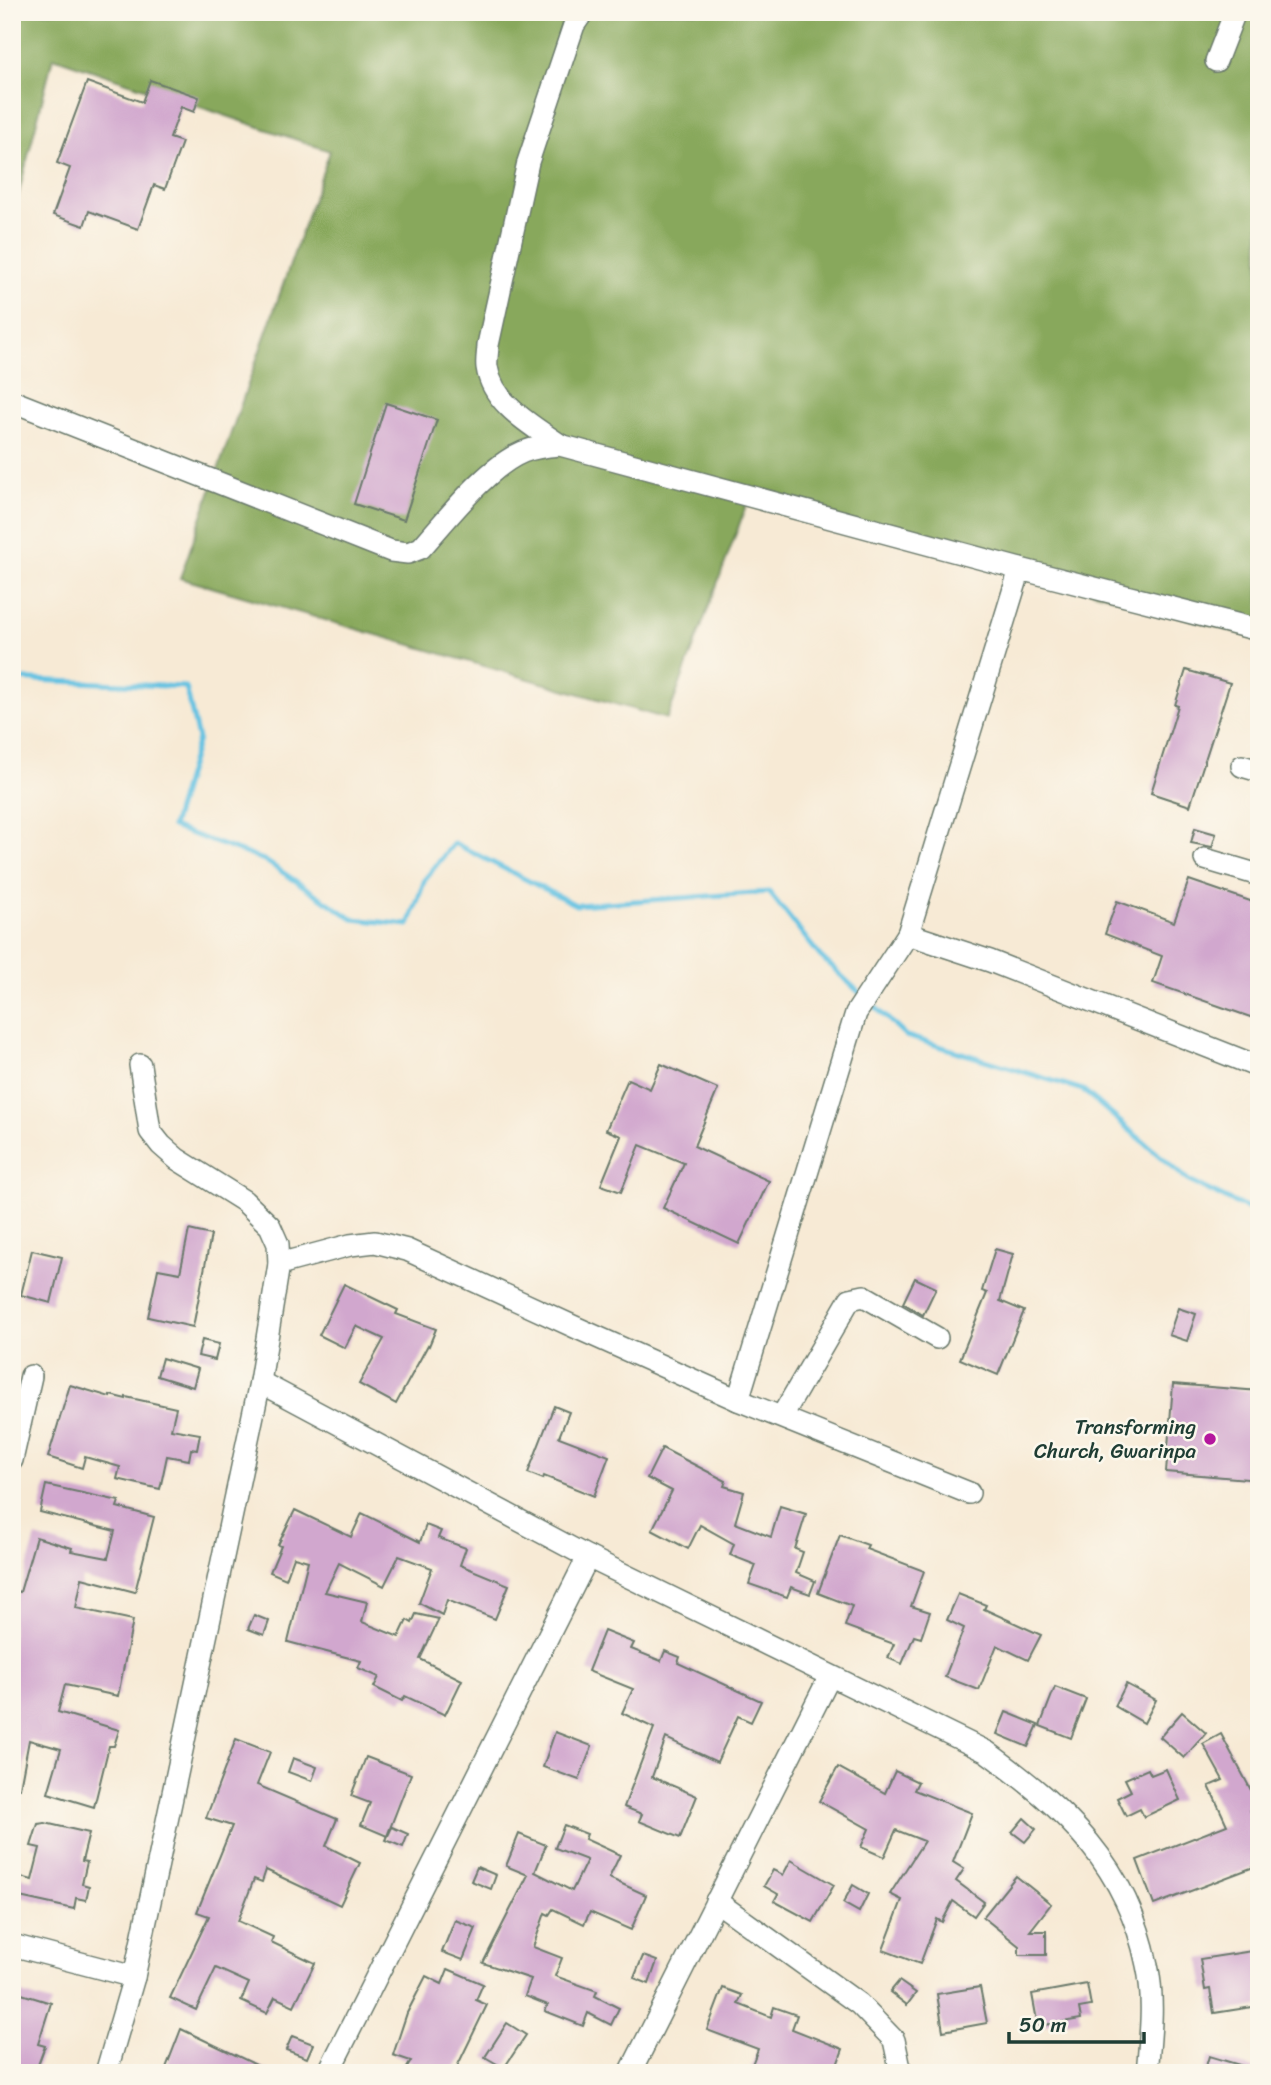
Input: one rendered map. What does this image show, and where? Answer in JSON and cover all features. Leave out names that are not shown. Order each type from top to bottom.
[{"type":"street","points":[[560,445],[514,412],[495,388],[487,367],[488,345],[528,162],[574,25],[583,12]]},
{"type":"street","points":[[1216,61],[1235,12]]},
{"type":"street","points":[[12,401],[391,551],[408,553],[421,548],[495,469],[522,452],[542,446],[560,445],[1020,569],[1259,630]]},
{"type":"street","points":[[738,1400],[856,1013],[903,942],[1020,569]]},
{"type":"street","points":[[1205,859],[1259,875]]},
{"type":"street","points":[[903,942],[990,961],[1259,1067]]},
{"type":"street","points":[[106,2073],[134,1977],[260,1382],[279,1264],[278,1244],[270,1226],[244,1201],[177,1159],[150,1131],[140,1065]]},
{"type":"street","points":[[279,1264],[350,1245],[375,1242],[407,1250],[738,1400],[969,1493]]},
{"type":"street","points":[[782,1416],[850,1299],[864,1296],[937,1338]]},
{"type":"street","points":[[12,1460],[31,1376]]},
{"type":"street","points":[[260,1382],[588,1557],[987,1752],[1038,1790],[1086,1837],[1110,1870],[1129,1905],[1148,1967],[1151,2023],[1147,2073]]},
{"type":"street","points":[[328,2073],[588,1557]]},
{"type":"street","points":[[630,2073],[830,1676]]},
{"type":"street","points":[[716,1901],[859,2004],[894,2040],[901,2073]]},
{"type":"street","points":[[12,1945],[134,1977]]},
{"type":"green space","points":[[12,12],[1259,12],[1259,639],[751,493],[667,719],[180,578],[330,151],[53,57],[12,220]]},
{"type":"building","points":[[150,80],[199,97],[194,112],[181,107],[170,138],[182,142],[165,189],[154,185],[138,229],[89,211],[84,226],[53,215],[70,168],[57,163],[87,82],[142,102]]},
{"type":"building","points":[[386,403],[437,420],[404,520],[354,504]]},
{"type":"building","points":[[1186,670],[1230,683],[1190,806],[1151,793],[1178,706],[1175,705]]},
{"type":"building","points":[[1195,828],[1216,834],[1212,847],[1191,843]]},
{"type":"building","points":[[1189,880],[1259,904],[1259,1020],[1153,983],[1162,956],[1105,934],[1117,901],[1174,922]]},
{"type":"building","points":[[661,1064],[718,1089],[694,1146],[769,1181],[739,1244],[663,1208],[684,1163],[640,1145],[621,1192],[601,1185],[621,1136],[606,1130],[628,1079],[650,1089]]},
{"type":"building","points":[[189,1230],[211,1235],[193,1327],[148,1317],[158,1269],[180,1273]]},
{"type":"building","points":[[995,1249],[1013,1254],[1000,1301],[1024,1311],[998,1375],[960,1359],[987,1293],[982,1291]]},
{"type":"building","points":[[32,1250],[62,1257],[51,1303],[21,1295]]},
{"type":"building","points":[[915,1278],[936,1288],[923,1315],[903,1303]]},
{"type":"building","points":[[344,1284],[398,1310],[396,1314],[436,1329],[396,1404],[359,1384],[384,1339],[356,1326],[345,1348],[319,1335]]},
{"type":"building","points":[[1178,1308],[1196,1314],[1187,1341],[1169,1335]]},
{"type":"building","points":[[202,1340],[219,1344],[215,1360],[198,1356]]},
{"type":"building","points":[[162,1358],[198,1369],[193,1387],[157,1376]]},
{"type":"building","points":[[1173,1384],[1259,1391],[1259,1480],[1166,1472]]},
{"type":"building","points":[[70,1385],[110,1397],[126,1397],[176,1408],[171,1429],[200,1434],[197,1450],[191,1449],[189,1460],[167,1456],[160,1489],[117,1479],[120,1467],[85,1457],[82,1468],[48,1457]]},
{"type":"building","points":[[554,1406],[569,1412],[559,1437],[609,1456],[594,1496],[544,1476],[543,1479],[528,1473]]},
{"type":"building","points":[[662,1448],[726,1481],[724,1486],[744,1492],[735,1523],[771,1537],[780,1506],[806,1514],[795,1549],[803,1552],[796,1573],[815,1581],[810,1594],[791,1587],[787,1597],[749,1584],[756,1565],[730,1555],[734,1544],[700,1525],[688,1549],[652,1530],[672,1491],[647,1478]]},
{"type":"building","points":[[46,1485],[119,1501],[117,1507],[154,1517],[135,1592],[82,1578],[76,1608],[133,1620],[118,1696],[65,1685],[58,1712],[119,1730],[114,1746],[109,1746],[94,1807],[48,1793],[61,1749],[29,1740],[20,1788],[12,1788],[12,1590],[20,1592],[36,1537],[72,1548],[71,1551],[108,1558],[115,1531],[40,1512]]},
{"type":"building","points":[[295,1510],[351,1537],[362,1513],[420,1542],[426,1525],[441,1531],[438,1538],[466,1548],[460,1565],[509,1585],[495,1619],[447,1600],[442,1615],[419,1603],[432,1568],[399,1556],[384,1586],[339,1563],[325,1592],[367,1602],[362,1622],[399,1637],[407,1620],[412,1623],[416,1614],[439,1619],[420,1659],[462,1680],[445,1715],[405,1696],[402,1701],[374,1687],[379,1677],[358,1668],[361,1661],[288,1642],[308,1561],[294,1557],[286,1579],[270,1572],[281,1546],[278,1545]]},
{"type":"building","points":[[840,1535],[868,1545],[866,1549],[924,1571],[911,1606],[930,1612],[921,1638],[914,1636],[902,1664],[888,1658],[894,1644],[845,1626],[852,1606],[818,1593]]},
{"type":"building","points":[[958,1594],[986,1605],[984,1609],[1041,1635],[1028,1660],[997,1645],[979,1690],[945,1677],[964,1628],[947,1620]]},
{"type":"building","points":[[254,1615],[269,1621],[264,1635],[248,1629]]},
{"type":"building","points":[[604,1631],[634,1643],[631,1649],[661,1661],[665,1651],[680,1657],[678,1663],[761,1701],[751,1722],[738,1716],[717,1762],[666,1738],[652,1777],[697,1796],[680,1838],[639,1821],[642,1814],[624,1807],[654,1728],[622,1713],[633,1689],[588,1671]]},
{"type":"building","points":[[1126,1684],[1156,1700],[1144,1723],[1115,1706]]},
{"type":"building","points":[[1055,1687],[1086,1699],[1071,1738],[1040,1726]]},
{"type":"building","points":[[1006,1712],[1038,1725],[1028,1747],[997,1734]]},
{"type":"building","points":[[1182,1712],[1206,1733],[1184,1758],[1160,1737]]},
{"type":"building","points":[[555,1732],[592,1746],[579,1780],[543,1767]]},
{"type":"building","points":[[1221,1734],[1259,1805],[1250,1810],[1259,1833],[1259,1865],[1154,1905],[1137,1860],[1227,1825],[1209,1786],[1223,1780],[1203,1744]]},
{"type":"building","points":[[236,1739],[270,1752],[257,1785],[337,1819],[326,1846],[360,1863],[340,1905],[266,1870],[262,1882],[254,1879],[238,1921],[273,1937],[271,1942],[315,1963],[294,2006],[275,1997],[267,2013],[241,2001],[249,1983],[216,1968],[196,2010],[170,1998],[209,1916],[197,1912],[232,1826],[206,1818]]},
{"type":"building","points":[[366,1757],[411,1774],[387,1836],[361,1825],[370,1803],[351,1796]]},
{"type":"building","points":[[293,1758],[317,1767],[312,1781],[288,1772]]},
{"type":"building","points":[[838,1767],[885,1793],[895,1771],[918,1782],[914,1790],[972,1813],[953,1862],[964,1869],[956,1881],[984,1902],[974,1916],[953,1901],[942,1922],[937,1919],[920,1964],[883,1950],[902,1900],[890,1894],[924,1841],[896,1830],[884,1857],[861,1847],[869,1829],[819,1801]]},
{"type":"building","points":[[1148,1769],[1151,1775],[1166,1769],[1180,1800],[1144,1817],[1140,1809],[1126,1816],[1117,1798],[1131,1791],[1125,1779]]},
{"type":"building","points":[[1024,1818],[1036,1829],[1025,1842],[1012,1832]]},
{"type":"building","points":[[45,1823],[89,1833],[82,1861],[87,1862],[82,1884],[89,1886],[86,1900],[76,1898],[74,1909],[15,1896],[21,1877],[32,1880],[40,1848],[31,1846],[38,1824]]},
{"type":"building","points":[[564,1825],[587,1834],[585,1839],[620,1855],[609,1878],[646,1895],[631,1930],[590,1912],[584,1924],[553,1909],[549,1915],[545,1913],[533,1947],[562,1958],[555,1976],[597,1991],[595,1996],[619,2008],[611,2025],[588,2013],[583,2026],[545,2011],[548,2005],[525,1996],[531,1979],[483,1963],[528,1875],[506,1866],[519,1834],[546,1845],[535,1872],[572,1891],[587,1860],[555,1848]]},
{"type":"building","points":[[392,1827],[408,1834],[403,1847],[386,1840]]},
{"type":"building","points":[[791,1860],[834,1885],[813,1922],[774,1901],[778,1894],[764,1886],[773,1870],[783,1875]]},
{"type":"building","points":[[477,1867],[496,1875],[491,1889],[471,1881]]},
{"type":"building","points":[[1016,1876],[1051,1904],[1030,1931],[1046,1931],[1046,1955],[1019,1955],[1019,1946],[983,1917]]},
{"type":"building","points":[[853,1885],[868,1894],[859,1912],[843,1903]]},
{"type":"building","points":[[455,1920],[476,1928],[463,1960],[442,1952]]},
{"type":"building","points":[[1259,1950],[1259,2006],[1214,2013],[1210,1989],[1205,1990],[1200,1959]]},
{"type":"building","points":[[643,1956],[657,1961],[649,1984],[634,1978]]},
{"type":"building","points":[[448,1969],[483,1984],[476,2000],[487,2005],[454,2073],[404,2073],[411,2061],[393,2055],[407,2013],[426,1976],[442,1984]]},
{"type":"building","points":[[899,1981],[916,1993],[907,2005],[890,1992]]},
{"type":"building","points":[[1087,1984],[1091,2006],[1079,2008],[1081,2019],[1038,2026],[1032,1994]]},
{"type":"building","points":[[980,1987],[987,2023],[943,2031],[937,1994]]},
{"type":"building","points":[[723,1988],[742,1995],[738,2004],[771,2017],[774,2007],[797,2015],[792,2029],[843,2049],[834,2073],[766,2073],[751,2067],[758,2049],[707,2030]]},
{"type":"building","points":[[15,1992],[51,2003],[38,2044],[45,2046],[35,2073],[12,2073],[12,2000]]},
{"type":"building","points":[[507,2023],[526,2035],[504,2068],[485,2057]]},
{"type":"building","points":[[181,2029],[273,2073],[164,2073]]},
{"type":"building","points":[[292,2036],[313,2044],[307,2058],[286,2050]]},
{"type":"building","points":[[1209,2056],[1253,2069],[1252,2073],[1204,2073]]},
{"type":"waterway","points":[[12,679],[186,687],[198,739],[172,827],[264,860],[353,919],[409,925],[425,879],[454,843],[576,905],[769,892],[820,956],[861,994]]},
{"type":"waterway","points":[[869,1001],[906,1036],[1083,1090],[1189,1181],[1259,1214]]},
{"type":"place","name":"Transforming Church, Gwarinpa","points":[[1210,1439]]}]
